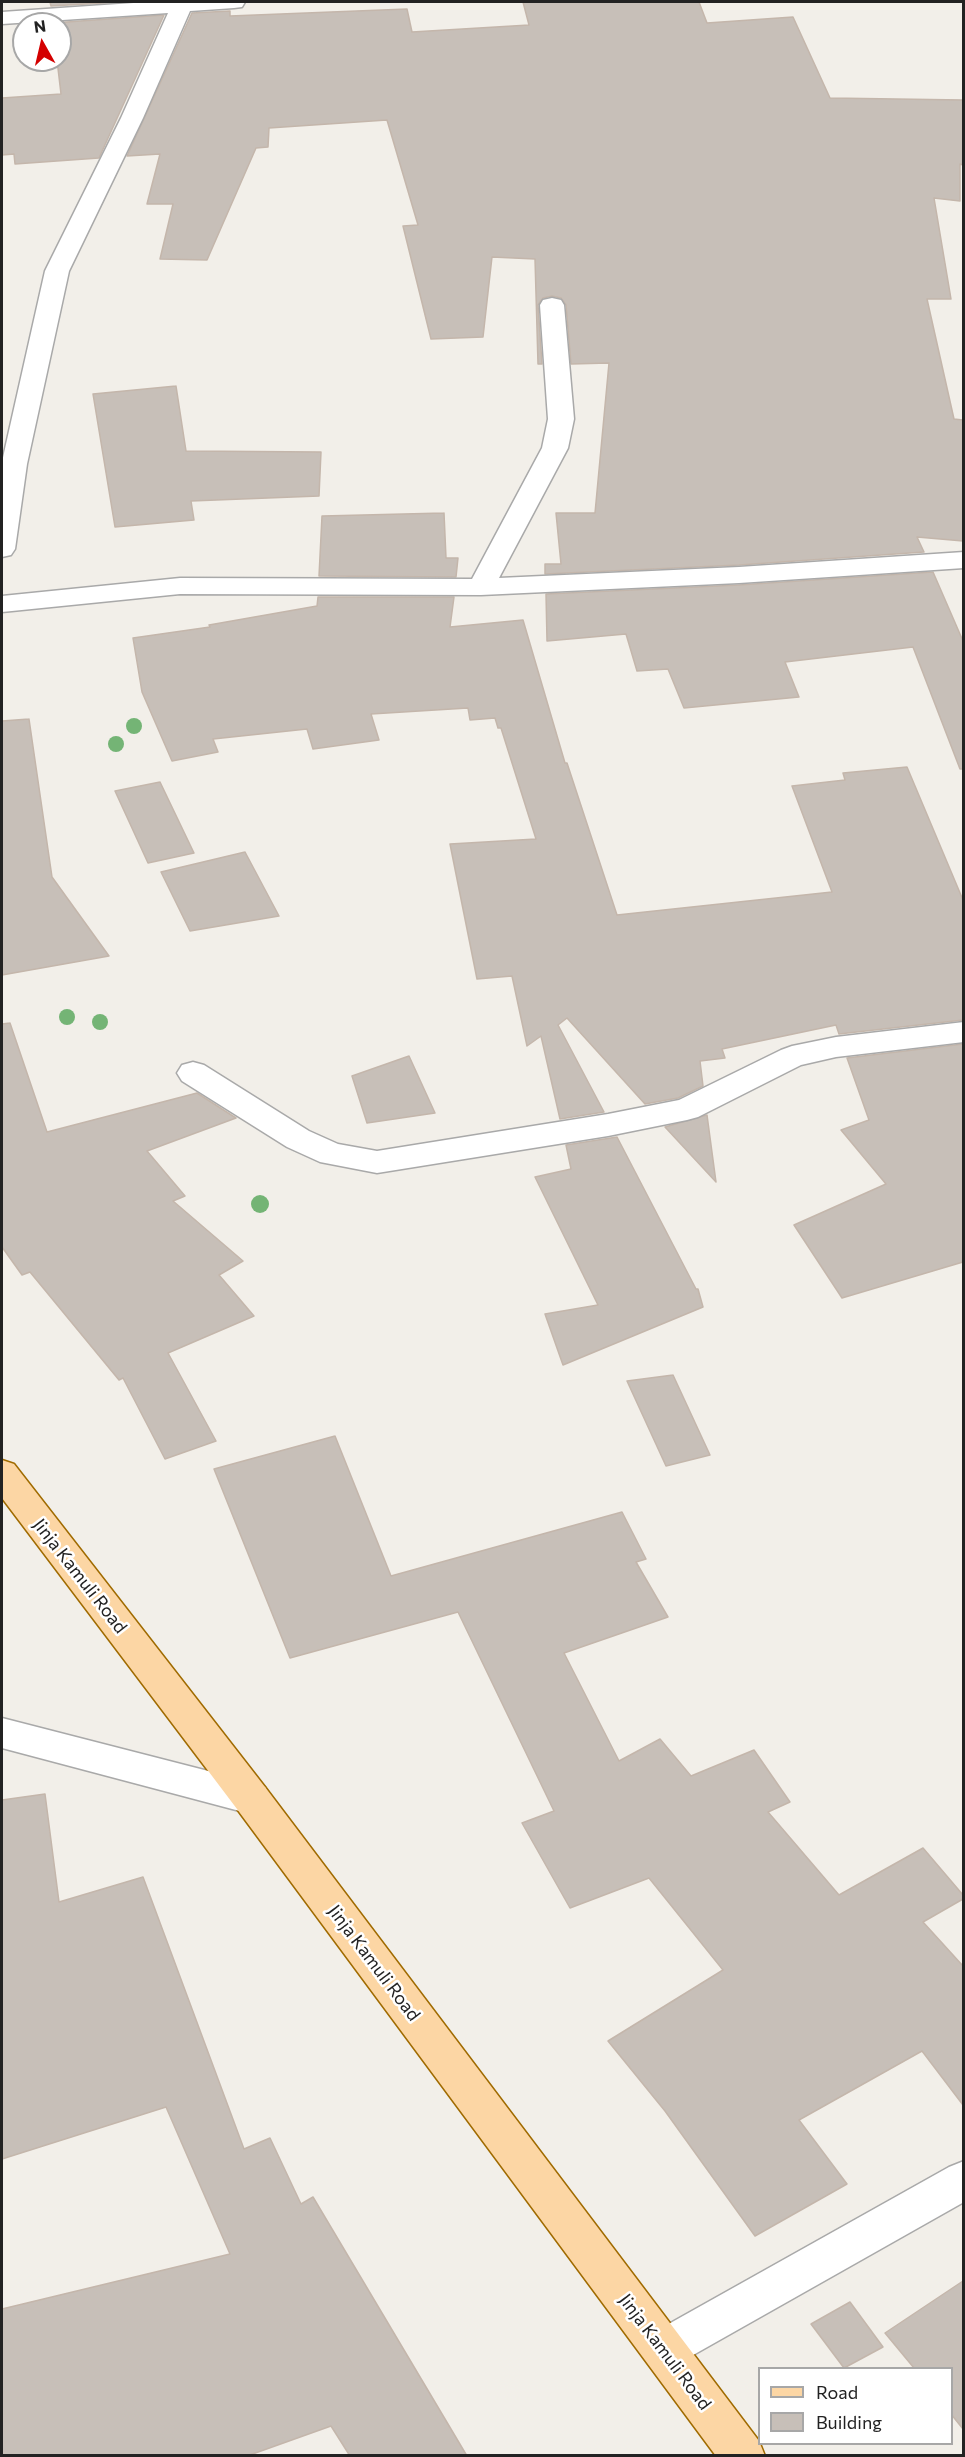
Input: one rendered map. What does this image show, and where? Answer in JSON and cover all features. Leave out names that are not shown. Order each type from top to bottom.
[{"type":"main road","name":"Jinja Kamuli Road","points":[[2,1473],[251,1798],[743,2456]]},
{"type":"street","points":[[2,18],[234,2]]},
{"type":"street","points":[[2,549],[14,464],[57,271],[132,118],[182,5]]},
{"type":"street","points":[[481,587],[555,448],[561,419],[552,305]]},
{"type":"street","points":[[2,604],[180,586],[481,587],[739,575],[963,560]]},
{"type":"street","points":[[193,1073],[298,1139],[331,1154],[377,1162],[608,1125],[687,1109],[792,1057],[837,1047],[963,1032]]},
{"type":"street","points":[[2,1733],[251,1798]]},
{"type":"street","points":[[664,2349],[963,2180]]},
{"type":"building","points":[[50,2],[122,2],[51,6]]},
{"type":"building","points":[[523,2],[699,2],[707,23],[793,17],[830,98],[963,100],[963,165],[960,164],[960,201],[934,198],[951,299],[927,299],[954,419],[963,420],[963,541],[917,537],[924,552],[739,565],[545,574],[545,564],[561,564],[556,513],[595,513],[609,363],[571,364],[566,305],[561,298],[552,296],[543,298],[538,305],[542,364],[538,364],[535,259],[492,257],[483,337],[431,339],[403,226],[418,225],[387,120],[269,128],[268,147],[256,148],[207,260],[160,259],[173,204],[147,204],[160,154],[127,156],[192,13],[230,11],[230,16],[407,9],[412,32],[529,25]]},
{"type":"building","points":[[164,15],[99,158],[15,164],[14,154],[2,155],[2,98],[61,94],[58,72],[72,72],[72,22]]},
{"type":"building","points":[[176,386],[186,451],[321,452],[319,496],[191,501],[194,520],[115,527],[93,394]]},
{"type":"building","points":[[444,513],[446,558],[458,558],[456,577],[319,576],[322,516]]},
{"type":"building","points":[[933,572],[963,641],[963,769],[960,769],[913,647],[785,662],[799,697],[684,708],[668,669],[637,671],[626,634],[547,641],[546,594],[739,585]]},
{"type":"building","points":[[318,597],[454,597],[450,627],[523,620],[565,763],[567,763],[617,915],[832,892],[792,786],[845,780],[843,773],[907,767],[963,900],[963,1020],[839,1034],[836,1025],[722,1049],[725,1058],[700,1061],[703,1086],[678,1098],[645,1104],[567,1018],[558,1025],[604,1112],[560,1119],[541,1036],[527,1046],[512,976],[477,979],[450,844],[536,839],[501,728],[498,728],[495,718],[470,720],[468,708],[371,714],[379,740],[313,749],[307,729],[213,739],[218,752],[172,761],[142,692],[133,638],[210,627],[209,625],[317,606]]},
{"type":"building","points":[[29,719],[52,877],[109,956],[2,975],[2,721]]},
{"type":"building","points":[[160,782],[194,853],[148,863],[115,791]]},
{"type":"building","points":[[245,852],[279,916],[190,931],[161,872]]},
{"type":"building","points":[[10,1023],[47,1132],[197,1093],[236,1118],[147,1151],[185,1196],[173,1201],[243,1261],[219,1275],[254,1316],[168,1353],[216,1441],[165,1459],[123,1378],[119,1380],[30,1272],[22,1275],[2,1247],[2,1024]]},
{"type":"building","points":[[963,1044],[963,1262],[842,1298],[794,1225],[886,1184],[841,1130],[869,1120],[847,1058]]},
{"type":"building","points":[[409,1056],[435,1113],[367,1123],[352,1076]]},
{"type":"building","points":[[707,1115],[716,1182],[665,1127]]},
{"type":"building","points":[[617,1137],[698,1289],[703,1307],[563,1365],[545,1314],[598,1305],[535,1177],[571,1169],[566,1145]]},
{"type":"building","points":[[673,1375],[710,1455],[666,1466],[627,1381]]},
{"type":"building","points":[[335,1436],[391,1576],[622,1512],[646,1559],[636,1562],[668,1617],[564,1653],[619,1761],[660,1739],[691,1776],[754,1750],[790,1802],[768,1812],[839,1895],[923,1848],[963,1895],[963,1899],[923,1922],[963,1966],[963,2105],[922,2051],[799,2120],[847,2184],[755,2236],[665,2111],[608,2041],[723,1970],[649,1878],[570,1908],[522,1823],[554,1811],[458,1612],[290,1658],[214,1469]]},
{"type":"building","points":[[45,1794],[59,1902],[143,1877],[244,2149],[270,2138],[301,2204],[313,2197],[467,2456],[350,2456],[331,2426],[247,2456],[2,2456],[2,2309],[230,2254],[166,2107],[2,2159],[2,1800]]},
{"type":"building","points":[[963,2281],[963,2429],[953,2416],[953,2367],[913,2367],[885,2333]]},
{"type":"building","points":[[850,2302],[883,2347],[843,2367],[811,2324]]}]
